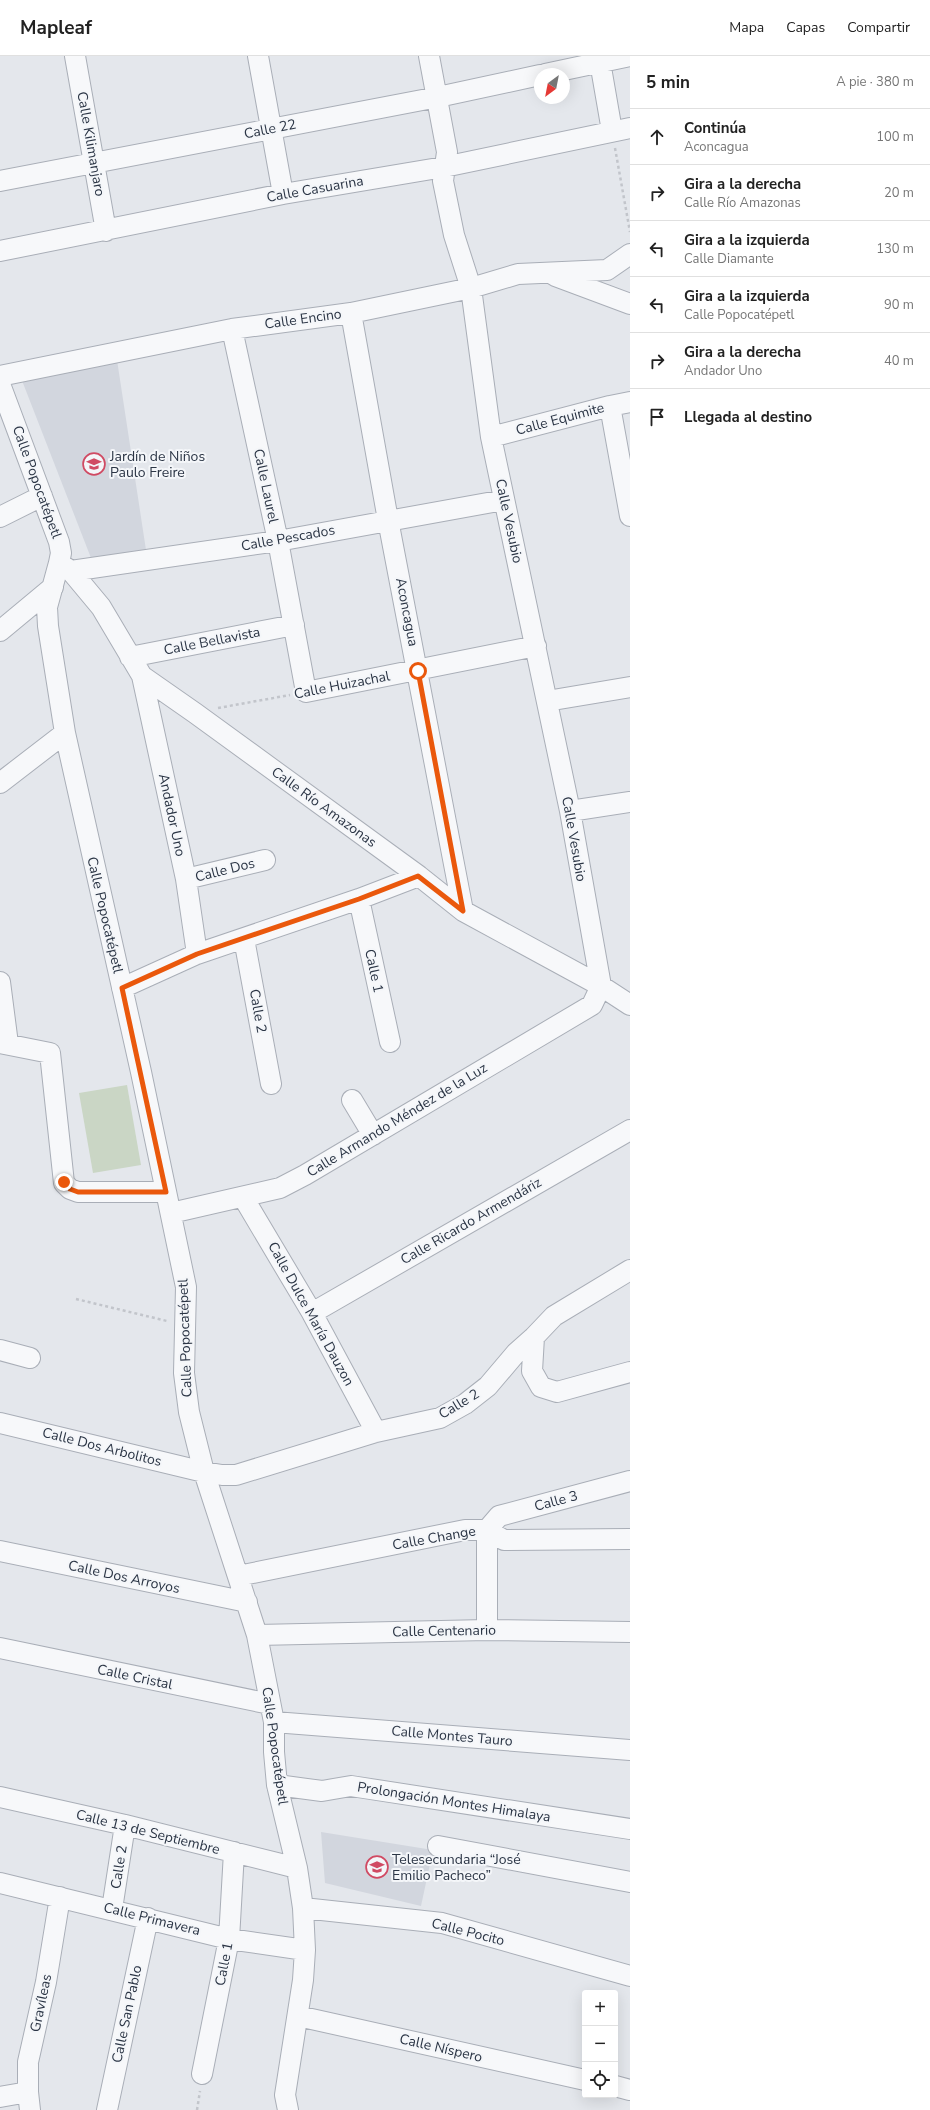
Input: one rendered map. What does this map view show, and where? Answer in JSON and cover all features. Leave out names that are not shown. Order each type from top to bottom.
[{"type":"street","name":"Calle Kilimanjaro","points":[[75,56],[95,162],[106,231]]},
{"type":"street","points":[[258,56],[283,194]]},
{"type":"street","name":"Calle Vesubio","points":[[429,56],[438,98],[446,152],[443,181],[451,220],[471,288],[491,438],[570,811],[601,986]]},
{"type":"street","points":[[567,68],[599,59],[630,56]]},
{"type":"street","points":[[599,59],[621,130]]},
{"type":"street","name":"Calle 22","points":[[0,181],[271,128],[438,98],[534,76]]},
{"type":"street","name":"Calle Casuarina","points":[[0,251],[106,231],[283,194],[444,168],[621,130]]},
{"type":"street","points":[[601,292],[607,270],[630,254]]},
{"type":"street","name":"Calle Encino","points":[[0,376],[232,329],[351,313],[471,288],[518,274],[607,270]]},
{"type":"street","points":[[545,273],[601,292],[630,304]]},
{"type":"street","name":"Aconcagua","points":[[351,313],[388,520],[463,911]]},
{"type":"street","name":"Calle Laurel","points":[[232,329],[278,541],[306,692]]},
{"type":"street","name":"Calle Popocatépetl","points":[[0,384],[5,411],[42,496],[59,542],[65,567],[52,587],[47,607],[48,626],[65,733],[122,988],[186,1287],[184,1373],[189,1412],[204,1472],[257,1635],[272,1713],[274,1752],[278,1785],[297,1868],[303,1908],[305,1950],[303,1980],[285,2095],[288,2110]]},
{"type":"street","name":"Calle Equimite","points":[[491,438],[630,402]]},
{"type":"street","points":[[610,406],[630,516]]},
{"type":"street","points":[[0,517],[42,496]]},
{"type":"street","name":"Calle Pescados","points":[[65,567],[278,541],[504,500]]},
{"type":"street","name":"Calle Río Amazonas","points":[[65,567],[101,607],[142,676],[418,876],[463,911],[601,986],[630,1005]]},
{"type":"street","points":[[0,631],[52,587]]},
{"type":"street","name":"Calle Bellavista","points":[[130,657],[294,624]]},
{"type":"street","name":"Calle Huizachal","points":[[306,692],[418,671],[536,646]]},
{"type":"street","name":"Andador Uno","points":[[142,676],[186,879],[197,954]]},
{"type":"street","points":[[547,701],[630,686]]},
{"type":"street","points":[[0,783],[65,733]]},
{"type":"street","points":[[570,811],[630,802]]},
{"type":"street","name":"Calle Dos","points":[[186,879],[265,860]]},
{"type":"street","points":[[122,988],[197,954],[359,899],[418,876]]},
{"type":"street","name":"Calle 1","points":[[359,899],[390,1042]]},
{"type":"street","name":"Calle 2","points":[[244,939],[271,1084]]},
{"type":"street","points":[[0,982],[4,1044],[50,1053],[64,1182],[70,1189],[78,1192],[166,1192]]},
{"type":"street","name":"Calle Armando Méndez de la Luz","points":[[171,1213],[280,1188],[373,1135],[592,1005],[601,986]]},
{"type":"street","points":[[352,1100],[373,1135]]},
{"type":"street","name":"Calle Ricardo Armendáriz","points":[[312,1313],[630,1130]]},
{"type":"street","name":"Calle Dulce María Dauzon","points":[[243,1197],[312,1313],[376,1432]]},
{"type":"street","name":"Calle 2","points":[[204,1472],[222,1475],[236,1475],[376,1432],[440,1418],[465,1404],[488,1386],[516,1353],[554,1316],[630,1270]]},
{"type":"street","points":[[534,1337],[532,1371],[541,1387],[557,1392],[630,1372]]},
{"type":"street","points":[[0,1350],[30,1358]]},
{"type":"street","name":"Calle Dos Arbolitos","points":[[0,1423],[204,1472]]},
{"type":"street","name":"Calle 3","points":[[487,1530],[499,1516],[630,1481]]},
{"type":"street","name":"Calle Change","points":[[238,1576],[465,1530],[487,1530],[504,1540],[630,1538]]},
{"type":"street","points":[[487,1530],[487,1630]]},
{"type":"street","name":"Calle Dos Arroyos","points":[[0,1551],[247,1602]]},
{"type":"street","name":"Calle Centenario","points":[[257,1635],[487,1630],[630,1632]]},
{"type":"street","name":"Calle Cristal","points":[[0,1648],[272,1713]]},
{"type":"street","name":"Calle Montes Tauro","points":[[272,1713],[630,1750]]},
{"type":"street","name":"Prolongación Montes Himalaya","points":[[278,1785],[322,1791],[351,1786],[630,1829]]},
{"type":"street","name":"Calle 13 de Septiembre","points":[[0,1797],[125,1825],[297,1868]]},
{"type":"street","name":"Calle 2","points":[[112,1909],[125,1825]]},
{"type":"street","points":[[438,1846],[630,1882]]},
{"type":"street","name":"Calle 1","points":[[202,2074],[229,1939],[234,1852]]},
{"type":"street","name":"Calle Primavera","points":[[0,1883],[112,1909],[229,1939],[305,1950]]},
{"type":"street","name":"Gravíleas","points":[[29,2101],[28,2062],[46,1982],[60,1897]]},
{"type":"street","name":"Calle Pocito","points":[[303,1908],[442,1923],[630,1976]]},
{"type":"street","name":"Calle San Pablo","points":[[107,2110],[148,1918]]},
{"type":"street","name":"Calle Níspero","points":[[298,2016],[582,2079]]},
{"type":"street","points":[[618,2087],[630,2090]]},
{"type":"street","points":[[0,2098],[29,2101]]},
{"type":"path","points":[[621,130],[630,232]]},
{"type":"path","name":"Calle Huizachal","points":[[195,713],[306,692]]},
{"type":"path","points":[[76,1299],[185,1325]]},
{"type":"shaded area","name":"Jardín de Niños Paulo Freire","points":[[117,360],[146,550],[91,558],[21,378]]},
{"type":"shaded area","name":"Telesecundaria “José Emilio Pacheco”","points":[[321,1832],[433,1850],[421,1906],[325,1883]]},
{"type":"green space","points":[[127,1085],[141,1165],[93,1173],[79,1093]]},
{"type":"place","name":"Jardín de Niños Paulo Freire","points":[[94,464]]},
{"type":"place","name":"Telesecundaria “José Emilio Pacheco”","points":[[377,1867]]},
{"type":"route","points":[[64,1182],[70,1189],[78,1192],[166,1192],[122,988],[197,954],[359,899],[418,876],[463,911],[418,671]]}]
